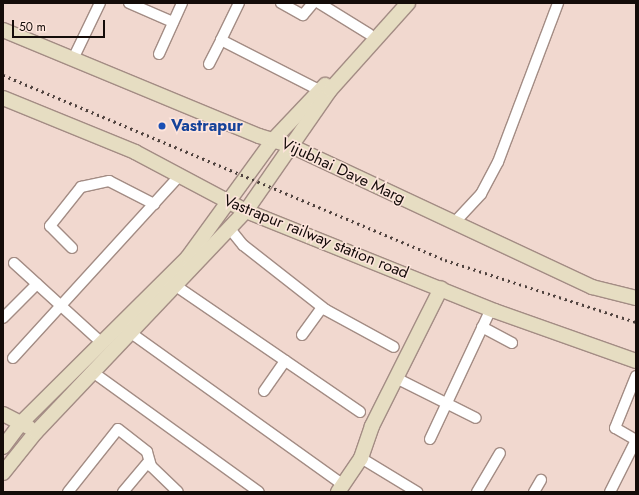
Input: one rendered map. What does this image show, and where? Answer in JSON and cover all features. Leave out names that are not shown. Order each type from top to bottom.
[{"type":"street","points":[[73,59],[100,3]]},
{"type":"street","points":[[129,3],[173,22]]},
{"type":"street","points":[[158,54],[182,3]]},
{"type":"street","points":[[209,64],[239,3]]},
{"type":"street","points":[[281,3],[303,15],[313,3]]},
{"type":"street","points":[[319,3],[369,34]]},
{"type":"street","points":[[3,447],[13,427],[102,342],[188,256],[229,203],[273,140],[320,90],[397,3]]},
{"type":"street","points":[[3,473],[32,437],[246,211],[267,185],[289,145],[330,90],[408,3]]},
{"type":"street","points":[[454,223],[481,194],[498,162],[558,3]]},
{"type":"street","name":"Vijubhai Dave Marg","points":[[3,30],[273,140],[289,145],[592,287],[636,298]]},
{"type":"street","points":[[221,40],[320,90]]},
{"type":"street","name":"Vastrapur railway station road","points":[[3,98],[135,152],[246,211],[491,309],[636,361]]},
{"type":"street","points":[[13,358],[179,176]]},
{"type":"street","points":[[72,248],[50,226],[81,187],[109,181],[154,204]]},
{"type":"street","points":[[230,229],[243,245],[322,307],[394,347]]},
{"type":"street","points":[[14,263],[102,342]]},
{"type":"street","points":[[3,318],[37,284]]},
{"type":"street","points":[[176,286],[360,412]]},
{"type":"street","points":[[131,333],[340,489],[360,458],[396,378],[441,288]]},
{"type":"street","points":[[302,335],[322,307]]},
{"type":"street","points":[[430,439],[491,309]]},
{"type":"street","points":[[482,327],[512,343]]},
{"type":"street","points":[[264,391],[285,361]]},
{"type":"street","points":[[94,372],[259,492]]},
{"type":"street","points":[[610,492],[636,440],[615,428],[636,376]]},
{"type":"street","points":[[396,378],[476,418]]},
{"type":"street","points":[[3,414],[13,427],[32,437]]},
{"type":"street","points":[[68,492],[118,429],[147,452],[149,461],[178,492]]},
{"type":"street","points":[[477,492],[500,453]]},
{"type":"street","points":[[360,458],[417,492]]},
{"type":"street","points":[[123,492],[149,461]]},
{"type":"street","points":[[534,492],[541,480]]},
{"type":"railway","points":[[3,75],[445,260],[636,322]]},
{"type":"place","name":"Vastrapur","points":[[162,126]]}]
